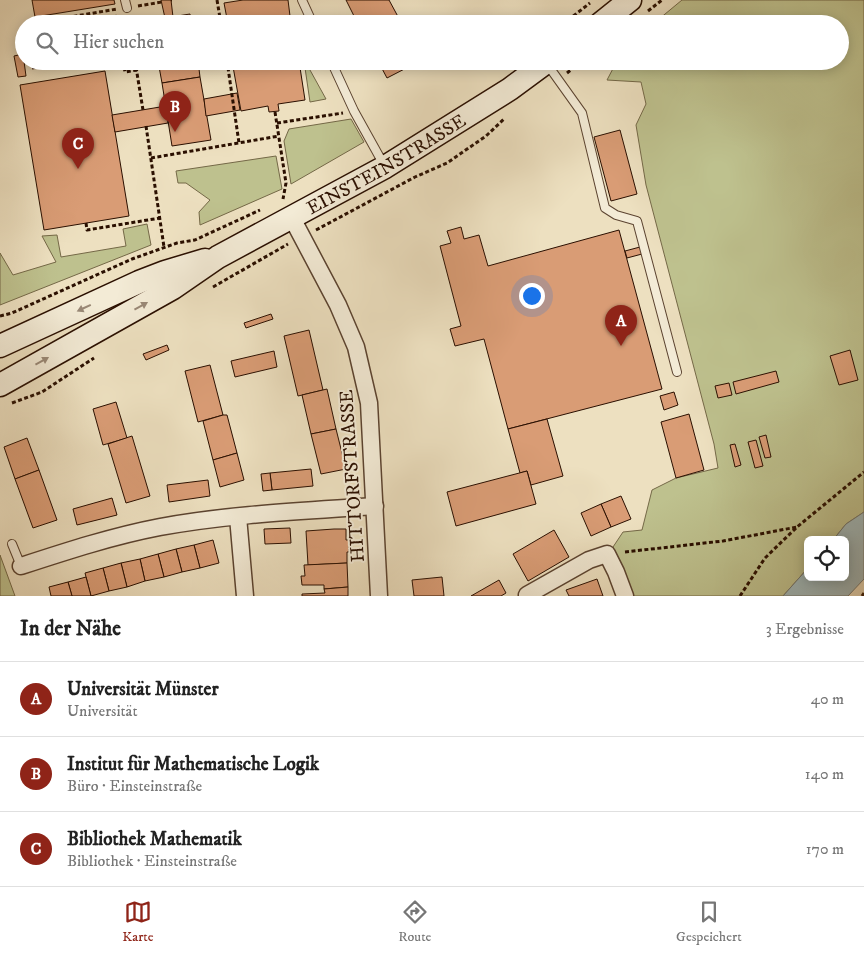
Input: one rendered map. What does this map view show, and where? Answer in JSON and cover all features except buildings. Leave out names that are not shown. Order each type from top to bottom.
[{"type":"main road","points":[[611,15],[630,0]]},
{"type":"main road","name":"EINSTEINSTRASSE","points":[[0,385],[173,288],[287,208],[385,167],[510,89],[536,70]]},
{"type":"main road","name":"EINSTEINSTRASSE","points":[[0,346],[156,275],[218,257]]},
{"type":"main road","points":[[0,320],[22,330],[53,322]]},
{"type":"street","name":"HITTORFSTRASSE","points":[[287,208],[300,238],[338,305],[356,347],[369,403],[379,596]]},
{"type":"street","points":[[21,566],[107,538],[161,527],[238,516],[375,506]]},
{"type":"street","points":[[238,516],[245,596]]},
{"type":"street","points":[[527,596],[589,560],[606,554],[616,572],[625,596]]},
{"type":"lane","points":[[302,0],[309,15]]},
{"type":"lane","points":[[335,70],[354,111],[385,167]]},
{"type":"lane","points":[[552,70],[582,113],[605,208],[616,215],[638,221],[677,372]]},
{"type":"lane","points":[[12,544],[21,566]]},
{"type":"path","points":[[217,0],[220,15]]},
{"type":"path","points":[[575,15],[595,0]]},
{"type":"path","points":[[73,15],[126,4],[162,2]]},
{"type":"path","points":[[125,70],[125,72],[137,70],[143,110]]},
{"type":"path","points":[[227,70],[239,143]]},
{"type":"path","points":[[277,124],[354,111]]},
{"type":"path","points":[[275,112],[286,183],[287,208]]},
{"type":"path","points":[[146,126],[164,247]]},
{"type":"path","points":[[150,158],[279,136]]},
{"type":"path","points":[[287,208],[290,195]]},
{"type":"path","points":[[0,320],[132,259],[177,243],[195,240],[265,207]]},
{"type":"path","points":[[86,224],[87,230],[160,218]]},
{"type":"path","points":[[740,596],[765,558],[797,527],[864,472]]},
{"type":"path","points":[[606,554],[722,541],[797,527]]},
{"type":"green space","points":[[682,0],[864,0],[864,512],[846,524],[836,536],[804,536],[804,572],[783,596],[628,596],[611,550],[623,532],[642,530],[652,490],[676,478],[718,468],[714,444],[646,185],[636,125],[646,104],[641,82],[607,80],[612,70],[849,70],[849,15],[664,15]]},
{"type":"green space","points":[[305,70],[310,70],[326,99],[310,102]]},
{"type":"green space","points":[[351,119],[364,142],[291,184],[284,141],[289,129]]},
{"type":"green space","points":[[276,156],[282,189],[200,225],[199,212],[210,200],[186,183],[178,183],[176,171]]},
{"type":"green space","points":[[147,224],[151,245],[0,305],[0,253],[13,275],[56,262],[42,236],[57,235],[61,257],[126,246],[123,229]]},
{"type":"green space","points":[[0,555],[15,596],[0,596]]},
{"type":"water","points":[[864,512],[864,579],[848,596],[783,596],[804,572],[804,581],[849,581],[849,536],[836,536],[846,524]]},
{"type":"place","name":"Institut für Mathematische Logik","points":[[175,132]]},
{"type":"place","name":"Bibliothek Mathematik","points":[[78,169]]},
{"type":"place","name":"Universität Münster","points":[[621,346]]}]
